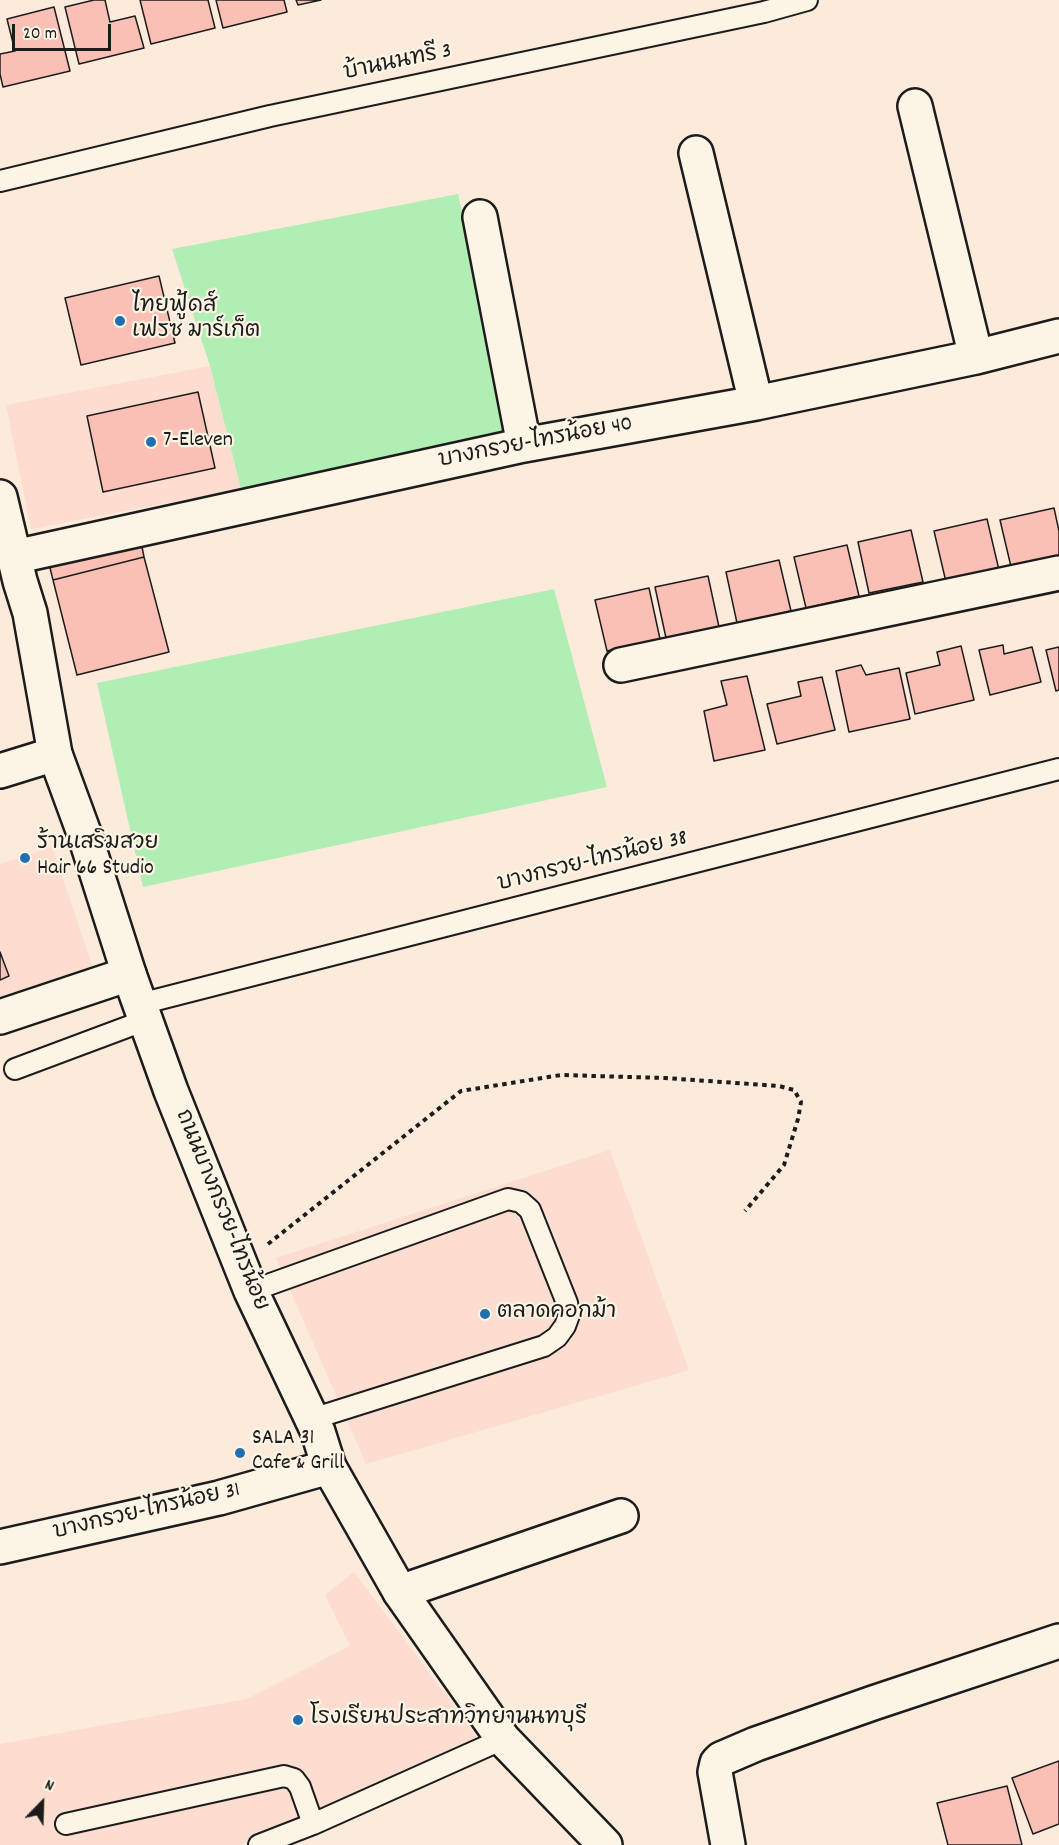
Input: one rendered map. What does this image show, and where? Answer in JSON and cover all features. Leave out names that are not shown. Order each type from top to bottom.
[{"type":"street","points":[[915,106],[976,357]]},
{"type":"street","points":[[696,153],[756,403]]},
{"type":"street","points":[[480,217],[524,445]]},
{"type":"street","name":"บางกรวย-ไทรน้อย 40","points":[[14,557],[524,445],[756,403],[976,357],[1059,336]]},
{"type":"street","name":"ถนนบางกรวย-ไทรน้อย","points":[[0,497],[30,613],[55,754],[84,833],[129,974],[171,1091],[247,1278],[312,1419],[329,1467],[400,1592],[503,1739],[605,1845]]},
{"type":"street","points":[[621,665],[1059,573]]},
{"type":"street","points":[[0,771],[55,754]]},
{"type":"street","points":[[0,1017],[129,974]]},
{"type":"street","name":"บางกรวย-ไทรน้อย 31","points":[[0,1547],[219,1498],[329,1467]]},
{"type":"street","points":[[400,1592],[621,1516]]},
{"type":"street","points":[[728,1845],[715,1773],[717,1763],[721,1759],[756,1744],[873,1703],[1059,1641]]},
{"type":"lane","name":"บ้านนนทรี 3","points":[[0,181],[270,116],[753,15],[807,0]]},
{"type":"lane","name":"บางกรวย-ไทรน้อย 38","points":[[15,1069],[143,1012],[1059,769]]},
{"type":"lane","points":[[247,1278],[508,1199],[521,1202],[530,1210],[567,1303],[569,1315],[557,1337],[544,1346],[312,1419]]},
{"type":"lane","points":[[259,1845],[314,1824],[503,1739]]},
{"type":"lane","points":[[66,1824],[284,1776],[294,1779],[300,1786],[314,1824]]},
{"type":"path","points":[[247,1278],[461,1091],[561,1075],[665,1078],[779,1086],[794,1090],[801,1102],[784,1165],[745,1211]]},
{"type":"shaded area","points":[[210,366],[241,489],[31,529],[6,405]]},
{"type":"shaded area","points":[[52,847],[95,974],[0,1005],[0,864]]},
{"type":"shaded area","name":"ตลาดคอกม้า","points":[[610,1150],[689,1370],[366,1464],[276,1258]]},
{"type":"shaded area","name":"โรงเรียนประสาทวิทยานนทบุรี","points":[[354,1572],[480,1741],[363,1797],[240,1845],[0,1845],[0,1744],[247,1699],[350,1646],[325,1595]]},
{"type":"green space","points":[[458,194],[510,431],[241,489],[210,366],[172,249]]},
{"type":"green space","points":[[554,589],[607,787],[143,887],[97,683]]},
{"type":"building","points":[[94,0],[105,0],[110,22],[135,16],[144,48],[79,64],[65,7]]},
{"type":"building","points":[[140,0],[208,0],[215,28],[151,44]]},
{"type":"building","points":[[216,0],[284,0],[287,12],[223,28]]},
{"type":"building","points":[[296,0],[321,0],[298,5]]},
{"type":"building","points":[[54,7],[70,71],[3,87],[0,74],[0,54],[15,51],[7,19]]},
{"type":"building","name":"ไทยฟู้ดส์ เฟรซ มาร์เก็ต","points":[[159,276],[175,343],[81,365],[65,298]]},
{"type":"building","name":"7-Eleven","points":[[198,392],[215,468],[103,492],[87,416]]},
{"type":"building","points":[[1054,508],[1059,531],[1059,561],[1012,571],[1000,520]]},
{"type":"building","points":[[987,519],[999,570],[946,582],[934,531]]},
{"type":"building","points":[[911,530],[923,582],[869,593],[858,542]]},
{"type":"building","points":[[141,542],[144,557],[53,580],[49,564]]},
{"type":"building","points":[[847,545],[859,596],[806,608],[794,557]]},
{"type":"building","points":[[144,557],[169,652],[77,675],[53,580]]},
{"type":"building","points":[[779,560],[791,611],[737,623],[726,572]]},
{"type":"building","points":[[708,576],[719,627],[666,638],[655,587]]},
{"type":"building","points":[[649,588],[660,639],[607,651],[595,600]]},
{"type":"building","points":[[1003,645],[1004,654],[1032,647],[1041,682],[990,695],[979,650]]},
{"type":"building","points":[[961,646],[974,700],[915,714],[906,673],[940,665],[937,652]]},
{"type":"building","points":[[1059,647],[1059,690],[1056,691],[1046,650]]},
{"type":"building","points":[[861,665],[866,675],[899,668],[910,719],[849,732],[836,671]]},
{"type":"building","points":[[747,676],[765,750],[714,761],[704,711],[727,705],[721,681]]},
{"type":"building","points":[[822,677],[835,730],[777,744],[767,704],[801,696],[798,682]]},
{"type":"building","points":[[0,952],[9,976],[0,980]]},
{"type":"building","points":[[1059,1761],[1059,1824],[1033,1834],[1012,1778]]},
{"type":"building","points":[[1007,1786],[1022,1845],[948,1845],[937,1803]]},
{"type":"place","name":"ไทยฟู้ดส์ เฟรซ มาร์เก็ต","points":[[120,321]]},
{"type":"place","name":"7-Eleven","points":[[151,442]]},
{"type":"place","name":"ร้านเสริมสวย Hair 66 Studio","points":[[25,858]]},
{"type":"place","name":"ตลาดคอกม้า","points":[[485,1314]]},
{"type":"place","name":"SALA 31 Cafe & Grill","points":[[240,1453]]},
{"type":"place","name":"โรงเรียนประสาทวิทยานนทบุรี","points":[[298,1720]]}]
